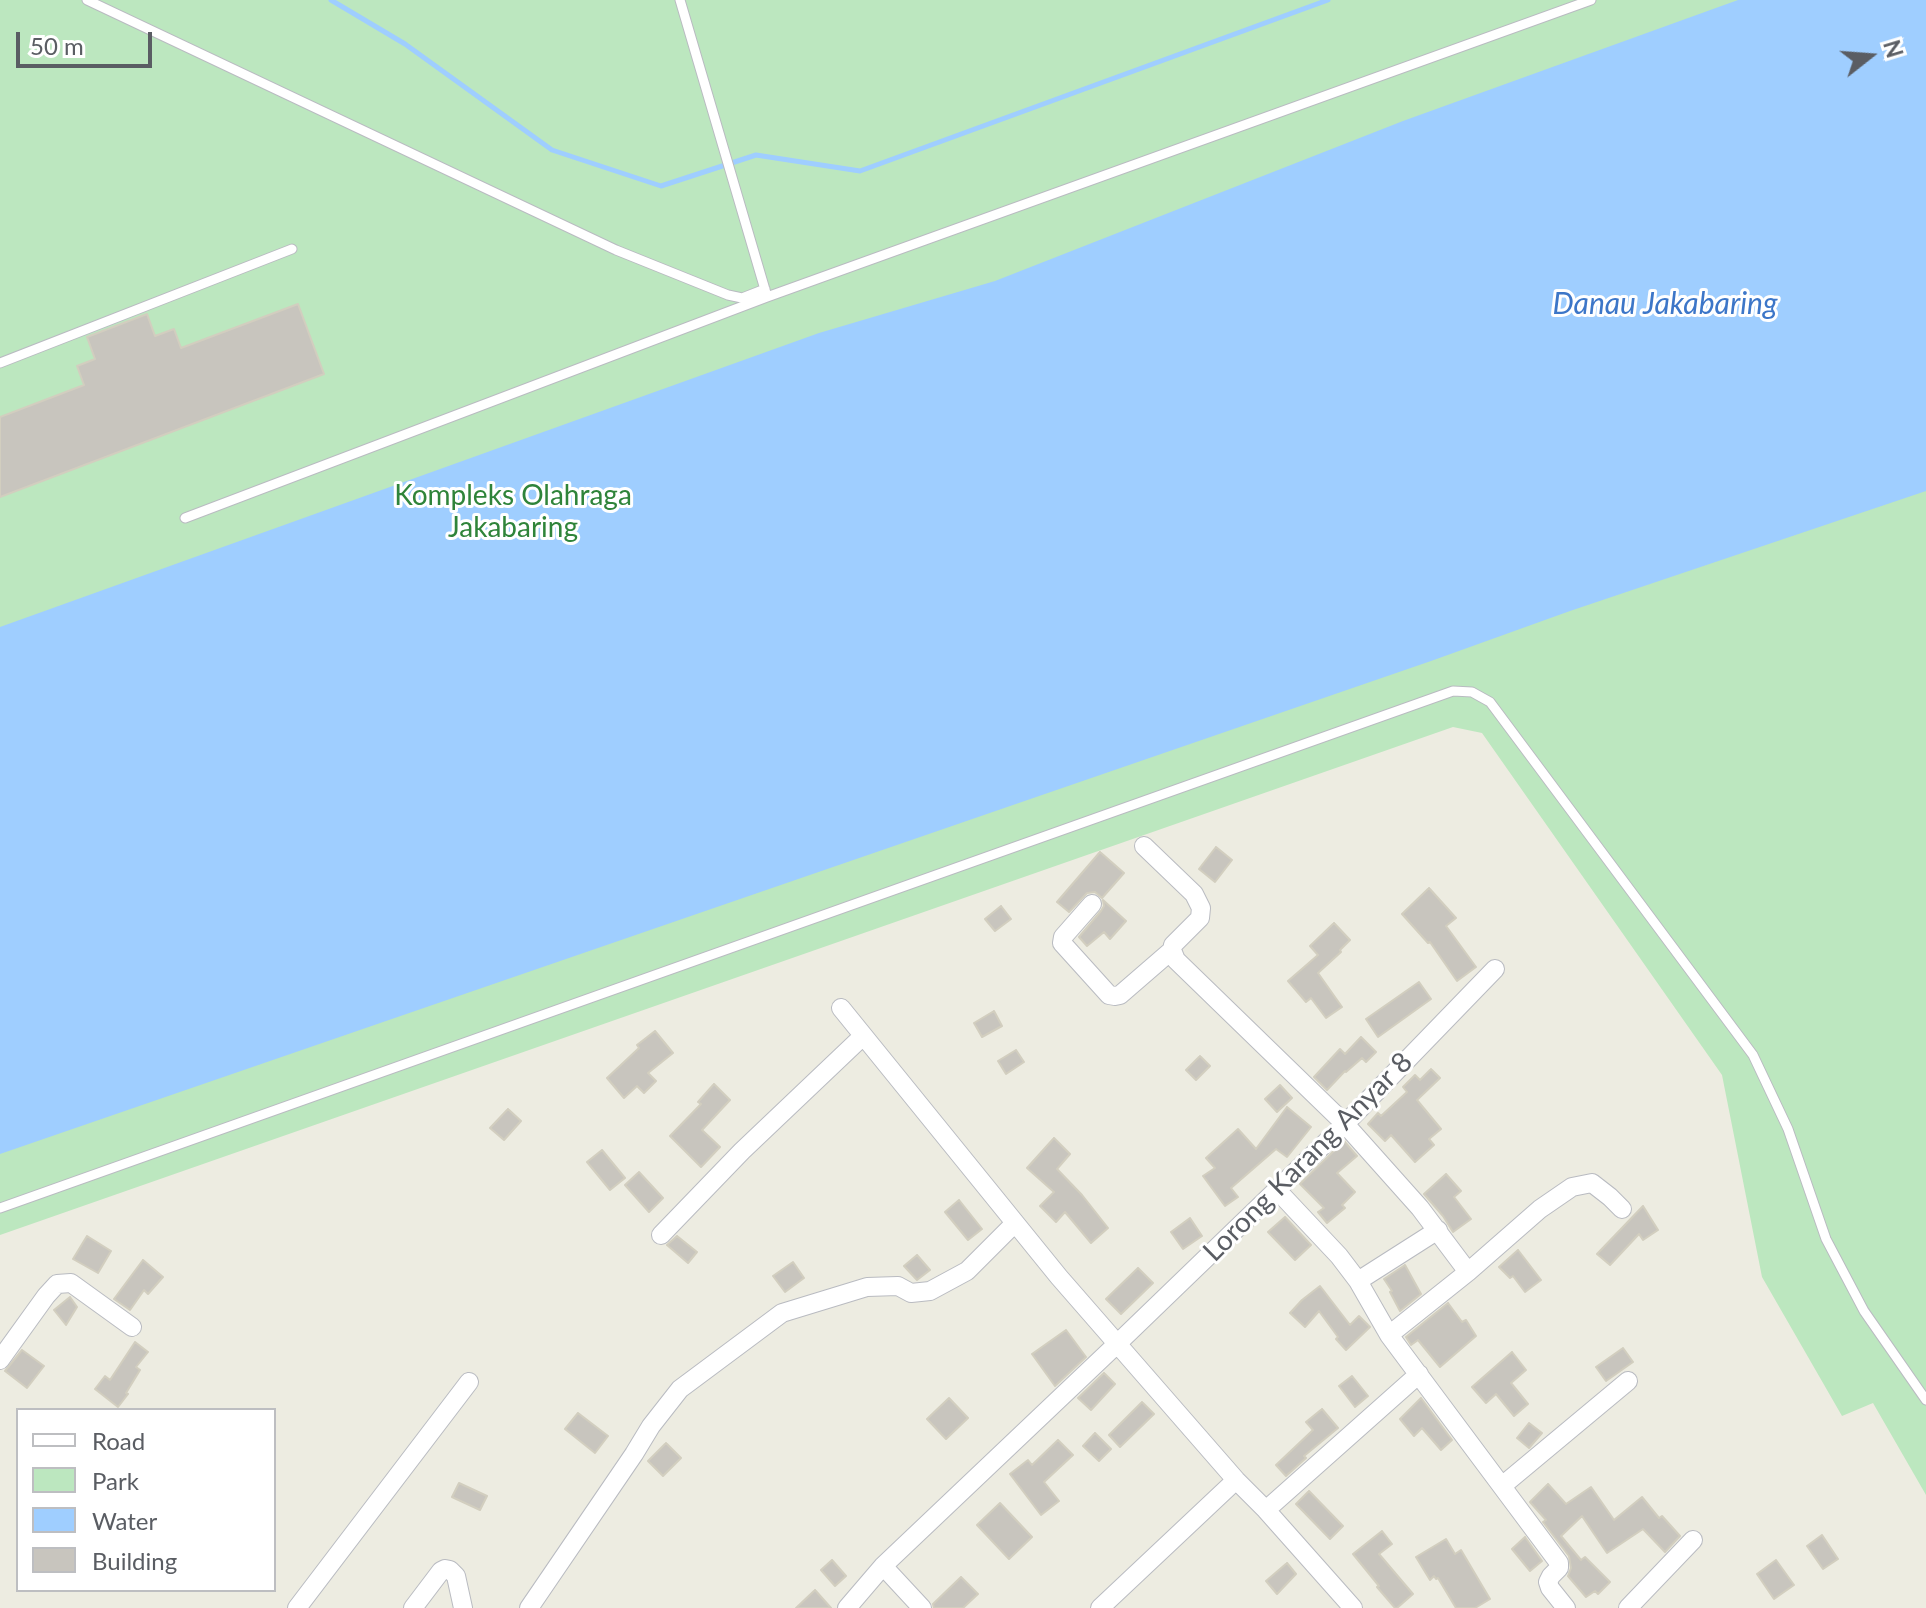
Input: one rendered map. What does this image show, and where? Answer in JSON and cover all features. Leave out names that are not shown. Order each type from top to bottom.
[{"type":"street","points":[[1092,904],[1063,937],[1062,943],[1109,995],[1120,995],[1172,950],[1173,945],[1200,918],[1201,908],[1194,894],[1144,846]]},
{"type":"street","points":[[1172,950],[1181,966],[1345,1124],[1438,1230],[1468,1272]]},
{"type":"street","name":"Lorong Karang Anyar 8","points":[[847,1608],[883,1566],[1345,1124],[1495,969]]},
{"type":"street","points":[[841,1008],[1059,1277],[1236,1480],[1353,1608]]},
{"type":"street","points":[[661,1235],[742,1151],[863,1036]]},
{"type":"street","points":[[1389,1335],[1540,1209],[1572,1187],[1592,1183],[1622,1209]]},
{"type":"street","points":[[1277,1190],[1339,1256],[1358,1281],[1389,1335],[1559,1563],[1559,1568],[1548,1582],[1566,1608]]},
{"type":"street","points":[[529,1608],[651,1426],[680,1389],[782,1313],[867,1287],[898,1286],[911,1293],[930,1291],[967,1271],[1015,1223]]},
{"type":"street","points":[[1358,1281],[1438,1230]]},
{"type":"street","points":[[0,1360],[57,1284],[71,1283],[132,1327]]},
{"type":"street","points":[[1266,1510],[1419,1374]]},
{"type":"street","points":[[1502,1486],[1628,1381]]},
{"type":"street","points":[[297,1608],[469,1382]]},
{"type":"street","points":[[1100,1608],[1236,1480]]},
{"type":"street","points":[[1628,1608],[1693,1540]]},
{"type":"street","points":[[883,1566],[922,1608]]},
{"type":"street","points":[[413,1608],[445,1569],[456,1576],[463,1608]]},
{"type":"lane","points":[[87,0],[616,250],[728,295],[742,298],[766,293]]},
{"type":"lane","points":[[680,0],[766,293]]},
{"type":"lane","points":[[185,518],[766,293],[1591,0]]},
{"type":"lane","points":[[0,363],[292,249]]},
{"type":"lane","points":[[0,1208],[1453,691],[1472,692],[1490,702],[1753,1055],[1788,1129],[1826,1239],[1864,1311],[1926,1400]]},
{"type":"green space","name":"Kompleks Olahraga Jakabaring","points":[[0,0],[1926,0],[1926,1495],[1873,1403],[1842,1416],[1762,1277],[1722,1075],[1482,733],[1453,727],[0,1235]]},
{"type":"water","name":"Danau Jakabaring","points":[[1738,0],[1926,0],[1926,491],[1570,611],[0,1154],[0,627],[819,333],[995,281],[1403,121]]},
{"type":"building","points":[[298,304],[324,374],[0,497],[0,417],[84,385],[77,366],[95,359],[87,337],[147,314],[155,336],[174,329],[181,348]]},
{"type":"building","points":[[1216,847],[1232,860],[1215,882],[1199,869]]},
{"type":"building","points":[[1100,852],[1124,873],[1102,898],[1095,892],[1087,893],[1069,912],[1057,902]]},
{"type":"building","points":[[1429,888],[1456,918],[1446,926],[1476,967],[1457,981],[1430,942],[1402,914]]},
{"type":"building","points":[[1103,900],[1126,921],[1110,939],[1104,932],[1087,946],[1079,937],[1101,911]]},
{"type":"building","points":[[1001,906],[1011,919],[995,931],[985,919]]},
{"type":"building","points":[[1334,923],[1350,940],[1318,973],[1342,1007],[1326,1018],[1311,998],[1306,1002],[1288,981],[1318,955],[1310,946]]},
{"type":"building","points":[[1419,982],[1431,999],[1378,1037],[1366,1019]]},
{"type":"building","points":[[994,1011],[1002,1026],[982,1037],[974,1023]]},
{"type":"building","points":[[655,1031],[673,1053],[648,1073],[656,1081],[644,1093],[637,1086],[624,1098],[607,1078],[639,1048],[637,1045]]},
{"type":"building","points":[[1361,1037],[1376,1052],[1366,1062],[1362,1058],[1345,1071],[1327,1090],[1314,1077],[1340,1049],[1345,1054]]},
{"type":"building","points":[[1016,1050],[1024,1062],[1006,1074],[998,1061]]},
{"type":"building","points":[[1200,1056],[1210,1066],[1196,1080],[1186,1070]]},
{"type":"building","points":[[1431,1069],[1440,1078],[1417,1100],[1441,1129],[1429,1139],[1434,1145],[1415,1162],[1391,1135],[1385,1141],[1368,1124],[1407,1092],[1403,1087],[1415,1075],[1420,1080]]},
{"type":"building","points":[[714,1084],[730,1100],[702,1130],[720,1147],[701,1167],[670,1136],[701,1104],[698,1102]]},
{"type":"building","points":[[1280,1085],[1292,1098],[1277,1112],[1265,1099]]},
{"type":"building","points":[[1287,1107],[1311,1127],[1287,1157],[1276,1149],[1231,1188],[1238,1197],[1225,1206],[1203,1176],[1215,1168],[1206,1158],[1238,1129],[1256,1149]]},
{"type":"building","points":[[508,1109],[521,1121],[504,1140],[490,1128]]},
{"type":"building","points":[[1054,1138],[1070,1154],[1057,1169],[1108,1228],[1091,1243],[1065,1212],[1056,1222],[1040,1206],[1054,1192],[1027,1168]]},
{"type":"building","points":[[1344,1141],[1357,1156],[1337,1173],[1355,1192],[1342,1205],[1345,1208],[1327,1223],[1318,1212],[1324,1208],[1300,1184]]},
{"type":"building","points":[[602,1150],[625,1178],[610,1190],[587,1162]]},
{"type":"building","points":[[639,1172],[663,1198],[649,1212],[625,1185]]},
{"type":"building","points":[[1446,1174],[1461,1191],[1454,1197],[1471,1219],[1453,1232],[1424,1194]]},
{"type":"building","points":[[959,1200],[982,1229],[968,1240],[945,1212]]},
{"type":"building","points":[[1643,1206],[1658,1230],[1643,1240],[1639,1234],[1610,1265],[1597,1254]]},
{"type":"building","points":[[1285,1217],[1311,1245],[1295,1260],[1268,1232]]},
{"type":"building","points":[[1190,1218],[1202,1236],[1183,1249],[1171,1232]]},
{"type":"building","points":[[87,1236],[111,1251],[98,1273],[73,1259]]},
{"type":"building","points":[[677,1236],[697,1252],[688,1263],[667,1245]]},
{"type":"building","points":[[1518,1250],[1541,1280],[1525,1292],[1513,1276],[1510,1278],[1499,1267]]},
{"type":"building","points":[[917,1255],[930,1270],[917,1280],[904,1266]]},
{"type":"building","points":[[143,1260],[163,1277],[148,1294],[144,1290],[130,1310],[114,1299]]},
{"type":"building","points":[[793,1262],[804,1278],[785,1292],[773,1276]]},
{"type":"building","points":[[1405,1265],[1421,1294],[1400,1311],[1384,1279]]},
{"type":"building","points":[[1138,1268],[1153,1283],[1121,1314],[1106,1299]]},
{"type":"building","points":[[1320,1286],[1350,1325],[1359,1316],[1370,1327],[1346,1350],[1319,1311],[1305,1327],[1290,1313]]},
{"type":"building","points":[[70,1297],[77,1307],[66,1325],[54,1310]]},
{"type":"building","points":[[1448,1303],[1462,1322],[1466,1320],[1476,1336],[1440,1367],[1418,1340],[1411,1345],[1406,1337]]},
{"type":"building","points":[[1066,1330],[1086,1357],[1055,1386],[1032,1354]]},
{"type":"building","points":[[135,1342],[148,1352],[136,1367],[140,1370],[118,1407],[95,1389],[105,1376],[110,1380]]},
{"type":"building","points":[[1623,1348],[1633,1362],[1606,1381],[1596,1367]]},
{"type":"building","points":[[22,1350],[44,1366],[27,1388],[5,1371]]},
{"type":"building","points":[[1512,1352],[1526,1370],[1511,1383],[1528,1404],[1514,1416],[1496,1394],[1486,1403],[1472,1387]]},
{"type":"building","points":[[1104,1373],[1115,1384],[1091,1410],[1078,1398]]},
{"type":"building","points":[[1352,1376],[1368,1396],[1355,1407],[1339,1386]]},
{"type":"building","points":[[949,1398],[968,1418],[946,1439],[927,1419]]},
{"type":"building","points":[[1421,1398],[1452,1440],[1441,1450],[1422,1428],[1414,1436],[1400,1419]]},
{"type":"building","points":[[1142,1402],[1154,1414],[1120,1447],[1109,1435]]},
{"type":"building","points":[[1322,1409],[1338,1428],[1304,1456],[1306,1458],[1286,1476],[1276,1465],[1313,1430],[1306,1422]]},
{"type":"building","points":[[578,1413],[608,1436],[595,1453],[565,1429]]},
{"type":"building","points":[[1529,1423],[1542,1433],[1529,1448],[1517,1438]]},
{"type":"building","points":[[1095,1433],[1111,1449],[1099,1461],[1083,1446]]},
{"type":"building","points":[[1058,1440],[1073,1455],[1044,1482],[1059,1501],[1041,1515],[1010,1474],[1028,1460],[1032,1465]]},
{"type":"building","points":[[666,1443],[681,1458],[663,1476],[648,1461]]},
{"type":"building","points":[[459,1483],[487,1496],[480,1510],[452,1497]]},
{"type":"building","points":[[1548,1484],[1566,1504],[1591,1487],[1614,1520],[1642,1497],[1659,1518],[1662,1516],[1680,1536],[1665,1552],[1643,1529],[1607,1553],[1582,1516],[1561,1536],[1581,1560],[1585,1557],[1610,1582],[1598,1594],[1595,1591],[1586,1597],[1568,1576],[1571,1568],[1569,1556],[1543,1522],[1546,1520],[1530,1502]]},
{"type":"building","points":[[1309,1491],[1343,1526],[1330,1539],[1296,1504]]},
{"type":"building","points":[[1000,1503],[1032,1537],[1009,1559],[977,1525]]},
{"type":"building","points":[[1382,1531],[1392,1544],[1379,1554],[1413,1594],[1397,1608],[1353,1554]]},
{"type":"building","points":[[1822,1535],[1838,1559],[1823,1569],[1807,1546]]},
{"type":"building","points":[[1525,1537],[1542,1561],[1530,1571],[1512,1549]]},
{"type":"building","points":[[1446,1539],[1455,1554],[1461,1550],[1490,1599],[1475,1608],[1456,1608],[1438,1578],[1434,1576],[1430,1580],[1416,1557]]},
{"type":"building","points":[[832,1560],[846,1576],[835,1586],[821,1570]]},
{"type":"building","points":[[1776,1560],[1794,1585],[1774,1599],[1757,1574]]},
{"type":"building","points":[[1287,1563],[1296,1574],[1277,1594],[1266,1581]]},
{"type":"building","points":[[961,1577],[978,1594],[963,1608],[934,1608],[933,1604]]},
{"type":"building","points":[[815,1590],[831,1608],[796,1608]]},
{"type":"waterway","points":[[331,0],[405,44],[552,150],[661,186],[756,155],[860,171],[1328,0]]}]
